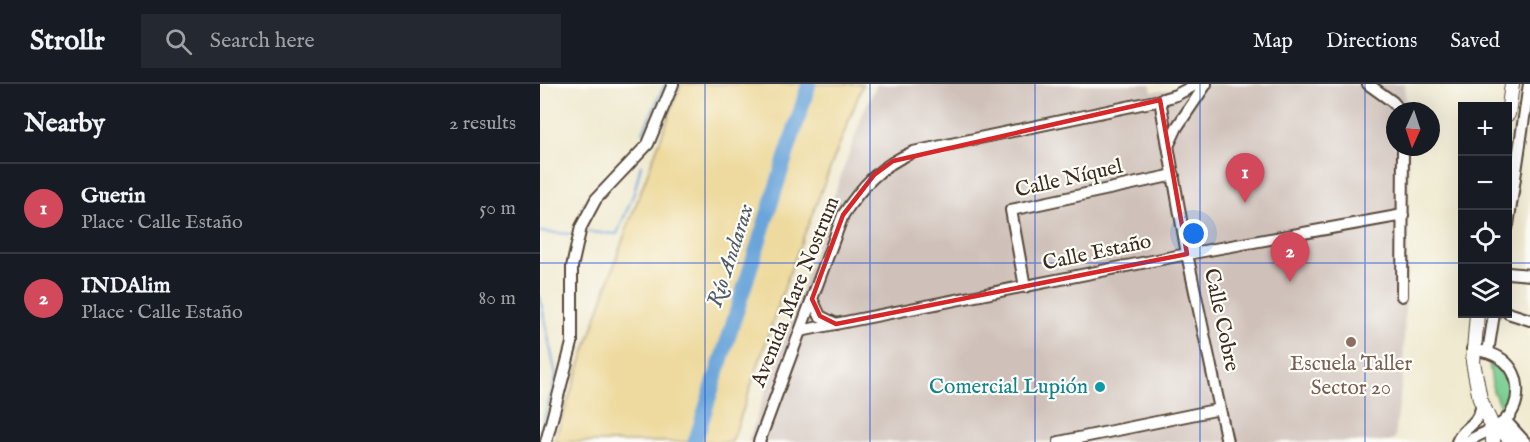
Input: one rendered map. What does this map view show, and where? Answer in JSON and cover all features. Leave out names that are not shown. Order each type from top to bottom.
[{"type":"main road","points":[[1510,102],[1512,84]]},
{"type":"main road","points":[[1476,318],[1472,349],[1475,375],[1482,405],[1500,436]]},
{"type":"street","points":[[546,442],[572,343],[572,267],[580,232],[596,199],[648,144],[673,84]]},
{"type":"street","name":"Avenida Mare Nostrum","points":[[759,442],[843,215],[857,193],[874,175],[893,161],[913,152],[1161,100],[1197,84]]},
{"type":"street","points":[[1168,147],[1177,127],[1206,84]]},
{"type":"street","points":[[1368,84],[1394,102]]},
{"type":"street","points":[[1510,210],[1527,113],[1529,84]]},
{"type":"street","name":"Calle Cobre","points":[[1161,100],[1187,254],[1227,442]]},
{"type":"street","points":[[1402,296],[1403,156]]},
{"type":"street","points":[[1517,161],[1530,163]]},
{"type":"street","name":"Calle Níquel","points":[[1025,287],[1011,210],[1174,175]]},
{"type":"street","name":"Calle Estaño","points":[[800,331],[1187,254],[1403,215]]},
{"type":"street","points":[[1512,273],[1530,275]]},
{"type":"street","points":[[812,299],[820,316],[836,324]]},
{"type":"street","points":[[1512,314],[1530,320]]},
{"type":"street","points":[[1488,352],[1493,318]]},
{"type":"street","points":[[1472,349],[1488,352],[1509,366],[1517,386],[1528,398],[1515,405]]},
{"type":"street","points":[[1467,442],[1500,436],[1515,405],[1517,386]]},
{"type":"street","points":[[1457,442],[1478,420],[1482,405]]},
{"type":"street","points":[[1059,442],[1220,409]]},
{"type":"highlighted area","points":[[1160,100],[1187,254],[836,324],[820,316],[812,299],[843,215],[874,175],[893,161]]},
{"type":"shaded area","points":[[877,84],[1150,84],[1152,91],[1175,89],[1181,84],[1404,84],[1406,102],[1386,102],[1386,156],[1408,156],[1409,184],[1403,373],[1395,438],[1390,442],[748,442],[864,110]]},
{"type":"green space","points":[[1489,362],[1501,371],[1508,383],[1509,397],[1502,410],[1493,391]]},
{"type":"sand","points":[[681,84],[863,84],[789,274],[732,442],[554,442],[623,239]]},
{"type":"waterway","points":[[643,132],[665,84]]},
{"type":"waterway","name":"Río Andarax","points":[[695,442],[809,84]]},
{"type":"waterway","points":[[588,232],[617,234],[634,193],[641,165]]},
{"type":"waterway","points":[[540,232],[572,234]]},
{"type":"waterway","points":[[540,297],[556,376],[540,434]]},
{"type":"place","name":"Guerin","points":[[1245,203]]},
{"type":"place","name":"INDAlim","points":[[1290,282]]},
{"type":"place","name":"Escuela Taller Sector 20","points":[[1351,342]]},
{"type":"place","name":"Comercial Lupión","points":[[1100,387]]}]
